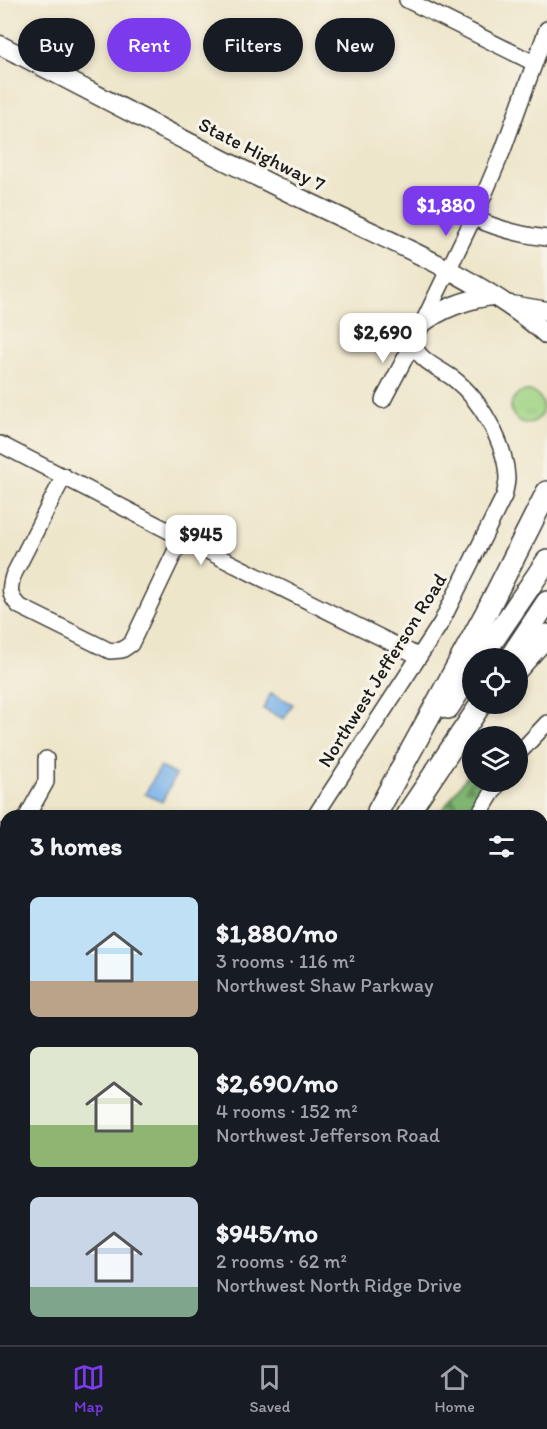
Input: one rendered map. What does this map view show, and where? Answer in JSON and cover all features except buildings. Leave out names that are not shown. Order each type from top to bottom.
[{"type":"highway","points":[[378,810],[487,611],[547,492]]},
{"type":"highway","points":[[488,648],[547,561]]},
{"type":"highway","points":[[517,648],[547,602]]},
{"type":"highway","points":[[528,657],[547,635]]},
{"type":"highway","points":[[378,810],[462,686]]},
{"type":"highway","points":[[466,726],[474,714]]},
{"type":"highway","points":[[466,726],[477,714]]},
{"type":"highway","points":[[410,810],[462,732]]},
{"type":"main road","name":"State Highway 7","points":[[0,45],[262,180],[449,270],[498,300]]},
{"type":"main road","points":[[420,325],[440,312],[475,299],[498,300],[547,312]]},
{"type":"main road","points":[[498,300],[545,332]]},
{"type":"street","points":[[407,0],[534,63]]},
{"type":"street","points":[[383,400],[474,218],[503,150],[547,29]]},
{"type":"street","points":[[474,218],[514,233],[547,238]]},
{"type":"street","name":"Northwest Jefferson Road","points":[[319,810],[441,623],[504,496],[507,479],[505,462],[489,422],[475,401],[454,379],[417,354],[413,343]]},
{"type":"street","points":[[0,444],[418,656]]},
{"type":"street","points":[[64,476],[13,576],[9,588],[12,599],[19,606],[110,651],[122,650],[131,644],[182,537]]},
{"type":"street","points":[[528,743],[547,723]]},
{"type":"street","points":[[30,810],[46,782],[46,759]]},
{"type":"street","points":[[482,810],[493,792]]},
{"type":"green space","points":[[527,391],[538,396],[543,407],[538,418],[527,423],[516,418],[511,407],[516,396]]},
{"type":"green space","points":[[462,783],[462,792],[480,792],[467,810],[442,810]]},
{"type":"water","points":[[271,693],[293,704],[284,719],[263,709]]},
{"type":"water","points":[[160,767],[176,775],[162,802],[145,794]]}]
